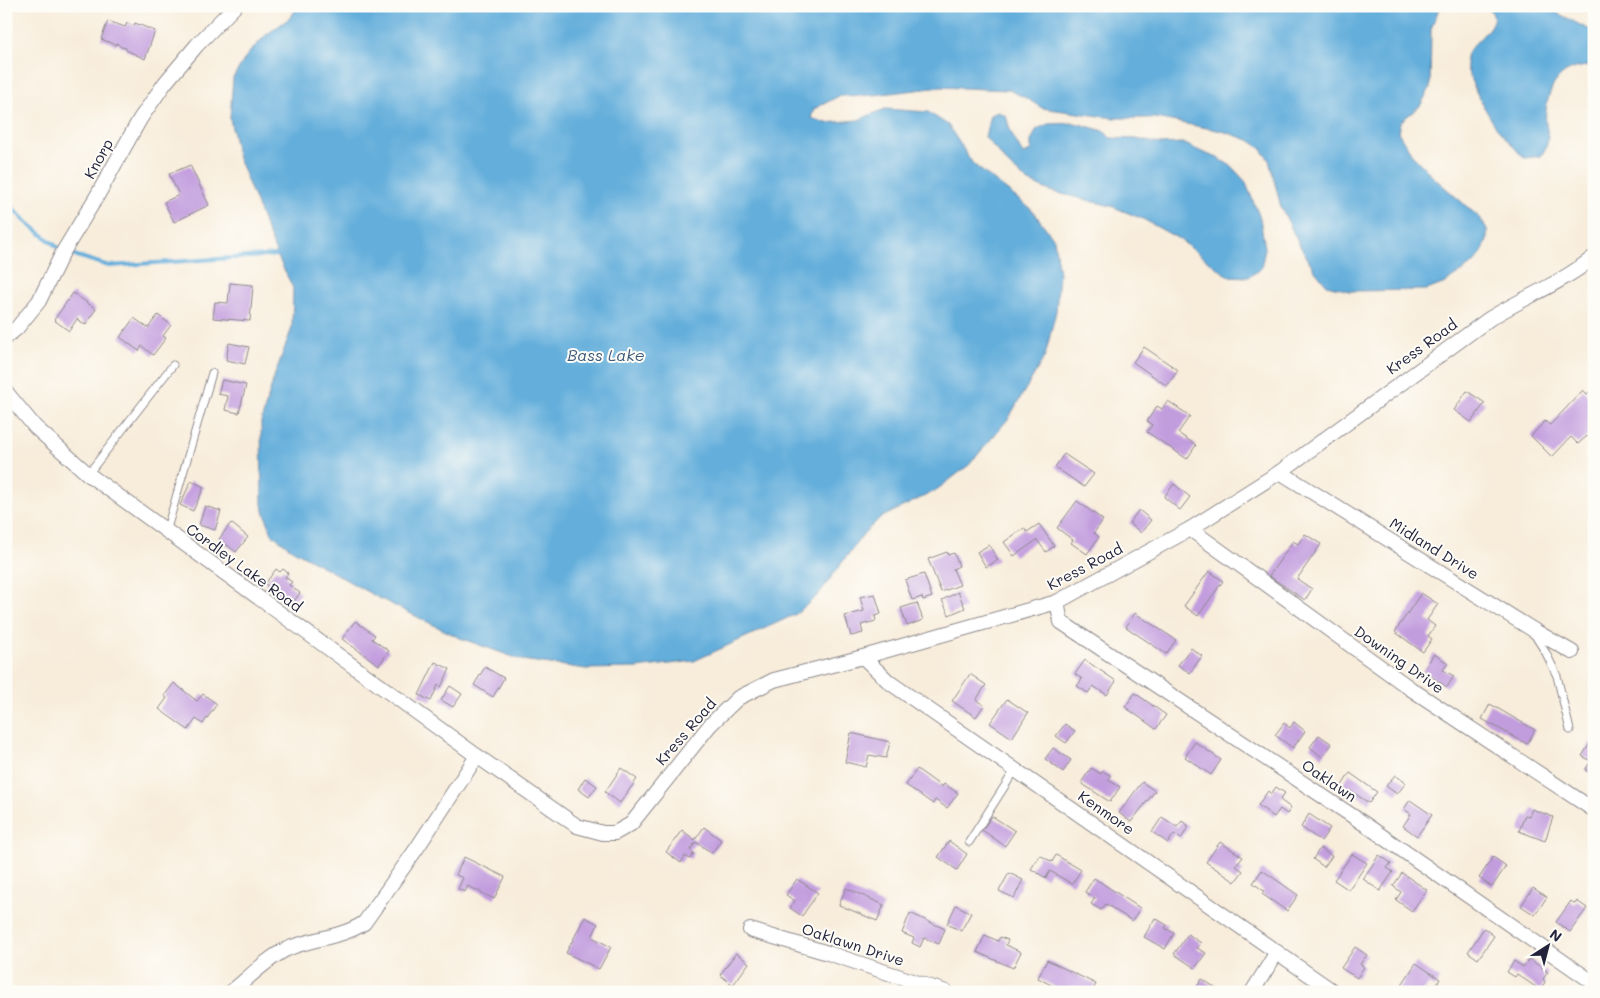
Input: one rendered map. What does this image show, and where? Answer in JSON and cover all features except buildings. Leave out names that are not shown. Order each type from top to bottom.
[{"type":"street","name":"Knorp","points":[[6,337],[17,328],[39,301],[63,252],[140,119],[165,83],[197,45],[235,6]]},
{"type":"street","name":"Kress Road","points":[[578,826],[603,833],[615,833],[631,824],[710,725],[738,698],[774,680],[1058,602],[1190,529],[1280,472],[1489,319],[1562,279],[1594,257]]},
{"type":"street","name":"Cordley Lake Road","points":[[6,392],[35,427],[88,474],[477,756],[578,826]]},
{"type":"street","name":"Midland Drive","points":[[1280,472],[1529,628],[1572,652]]},
{"type":"street","name":"Downing Drive","points":[[1190,529],[1411,689],[1594,810]]},
{"type":"street","name":"Oaklawn","points":[[1058,602],[1061,622],[1366,825],[1594,983]]},
{"type":"street","name":"Kenmore","points":[[863,657],[889,682],[1334,992]]},
{"type":"street","points":[[231,992],[287,949],[352,931],[364,923],[417,848],[477,756]]},
{"type":"street","name":"Oaklawn Drive","points":[[750,930],[828,953],[946,992]]},
{"type":"street","points":[[1252,992],[1277,952]]},
{"type":"lane","points":[[88,474],[173,365]]},
{"type":"lane","points":[[166,532],[212,372]]},
{"type":"lane","points":[[1529,628],[1546,653],[1557,676],[1570,730]]},
{"type":"lane","points":[[969,842],[1016,770]]},
{"type":"water","name":"Bass Lake","points":[[298,6],[1440,6],[1431,29],[1430,88],[1420,106],[1400,122],[1398,132],[1413,156],[1432,176],[1480,218],[1487,229],[1487,240],[1482,252],[1474,263],[1445,283],[1427,290],[1349,291],[1327,285],[1314,269],[1281,207],[1269,160],[1261,148],[1249,140],[1222,131],[1156,118],[1114,118],[1042,108],[1009,90],[941,87],[874,95],[839,96],[814,109],[811,118],[826,123],[858,120],[885,109],[928,112],[948,125],[973,164],[1032,210],[1054,239],[1059,274],[1056,311],[1045,356],[1008,419],[969,465],[935,491],[880,518],[864,533],[818,595],[796,614],[694,661],[637,668],[586,669],[522,660],[460,638],[373,595],[290,548],[272,534],[262,505],[261,422],[274,377],[292,328],[293,288],[277,255],[237,155],[230,118],[233,78],[247,55],[266,35],[291,17]]},
{"type":"water","points":[[1483,6],[1544,6],[1588,29],[1594,28],[1594,66],[1583,66],[1566,72],[1554,84],[1550,92],[1545,118],[1548,138],[1541,156],[1524,158],[1500,132],[1484,107],[1473,84],[1466,64],[1466,57],[1492,24],[1493,17],[1491,11]]},
{"type":"water","points":[[998,112],[1006,116],[1011,133],[1023,154],[1031,151],[1031,141],[1037,129],[1048,124],[1075,123],[1104,131],[1110,138],[1136,139],[1160,144],[1183,143],[1218,158],[1231,166],[1245,181],[1260,218],[1265,248],[1261,268],[1249,277],[1228,276],[1179,239],[1143,219],[1111,206],[1050,191],[1027,181],[1008,164],[985,137],[990,115]]},
{"type":"waterway","points":[[6,201],[24,220],[61,250]]},
{"type":"waterway","points":[[74,255],[109,266],[277,255],[281,252]]}]
